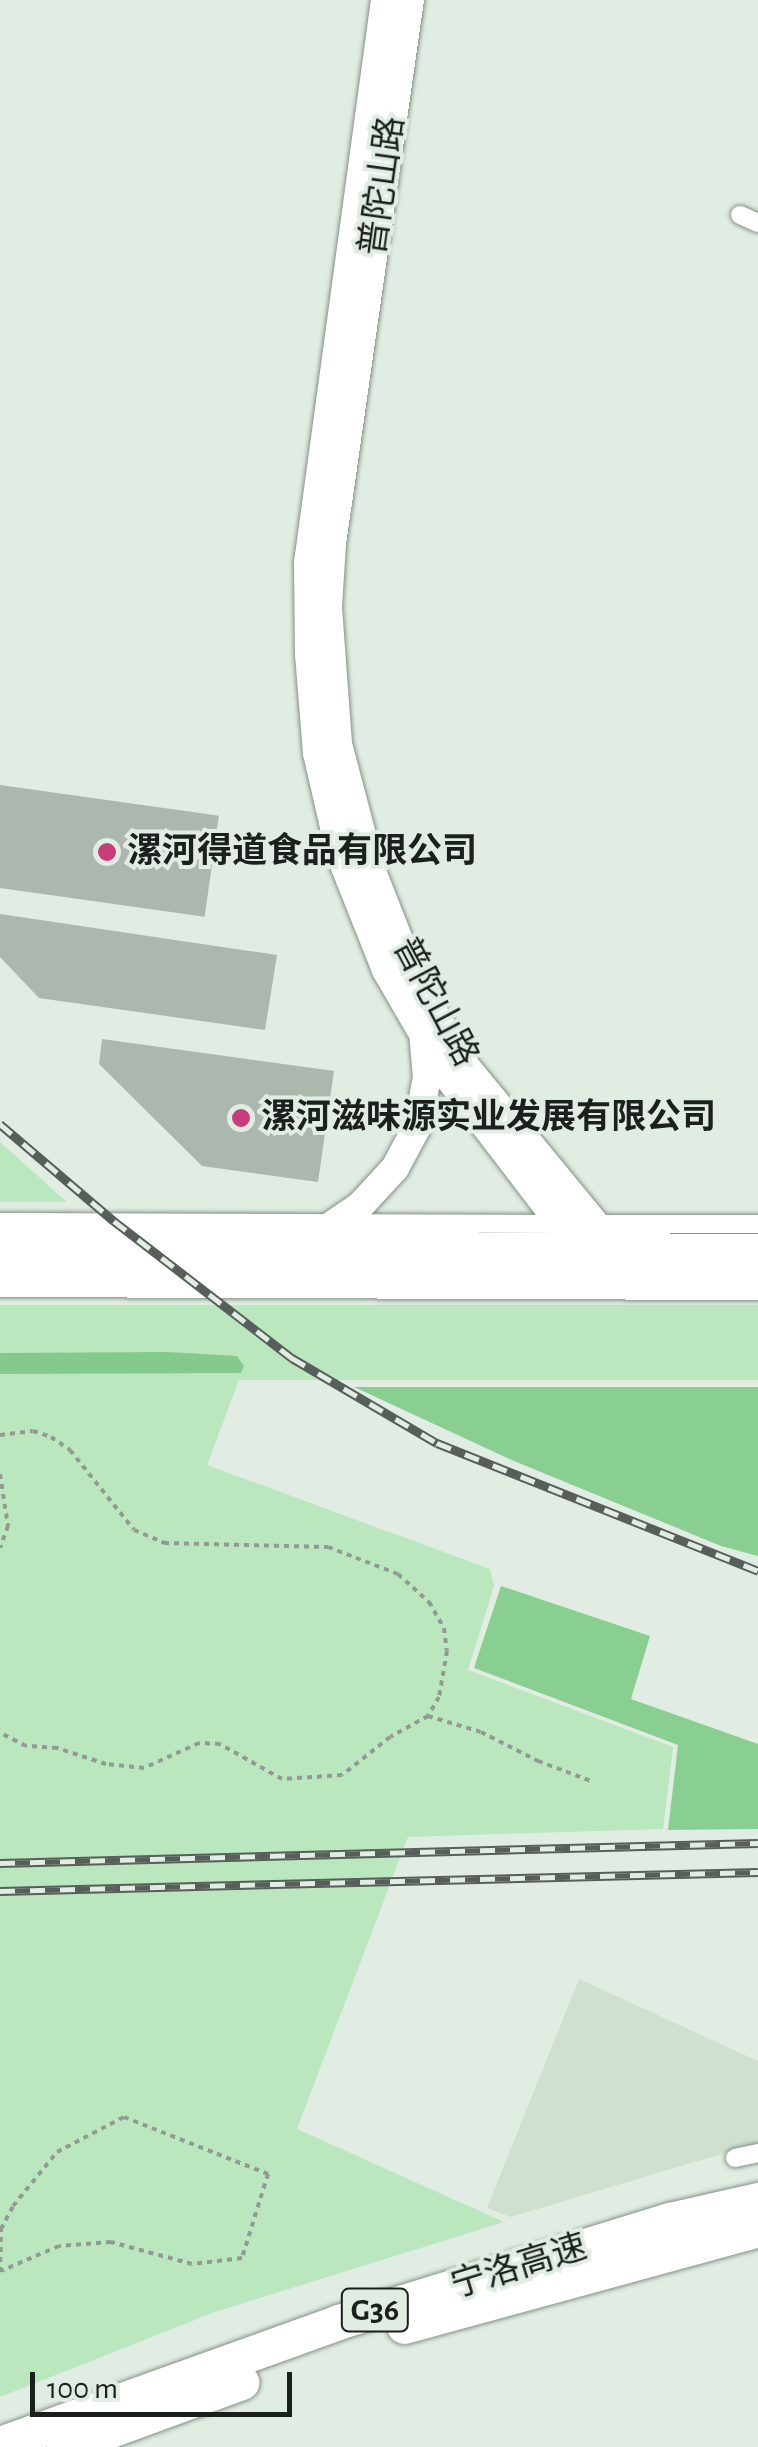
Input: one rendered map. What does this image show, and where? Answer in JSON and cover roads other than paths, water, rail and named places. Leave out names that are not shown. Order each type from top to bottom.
[{"type":"highway","name":"宁洛高速","points":[[0,2444],[338,2322],[670,2220],[758,2200]]},
{"type":"highway","name":"宁洛高速","points":[[64,2447],[368,2337],[758,2229]]},
{"type":"main road","name":"普陀山路","points":[[385,0],[308,563],[308,654],[318,753],[342,857],[386,970],[448,1076],[578,1247],[609,1268]]},
{"type":"main road","name":"普陀山路","points":[[410,0],[332,544],[328,607],[338,744],[371,869],[415,981],[466,1067],[595,1224],[609,1268]]},
{"type":"main road","points":[[299,1248],[336,1226],[395,1168],[417,1127],[428,1078],[424,1034]]},
{"type":"main road","points":[[0,1244],[578,1247]]},
{"type":"main road","points":[[609,1268],[758,1248]]},
{"type":"main road","points":[[0,1267],[758,1269]]},
{"type":"street","points":[[740,215],[758,223]]},
{"type":"street","points":[[0,1222],[336,1226],[758,1224]]},
{"type":"street","points":[[0,1288],[609,1268],[758,1290]]},
{"type":"street","points":[[735,2158],[758,2153]]},
{"type":"railway","points":[[0,1124],[114,1221],[292,1358],[437,1443],[758,1571]]},
{"type":"railway","points":[[0,1863],[758,1843]]},
{"type":"railway","points":[[0,1891],[758,1872]]},
{"type":"place","name":"漯河得道食品有限公司","points":[[107,852]]},
{"type":"place","name":"漯河滋味源实业发展有限公司","points":[[241,1118]]}]
